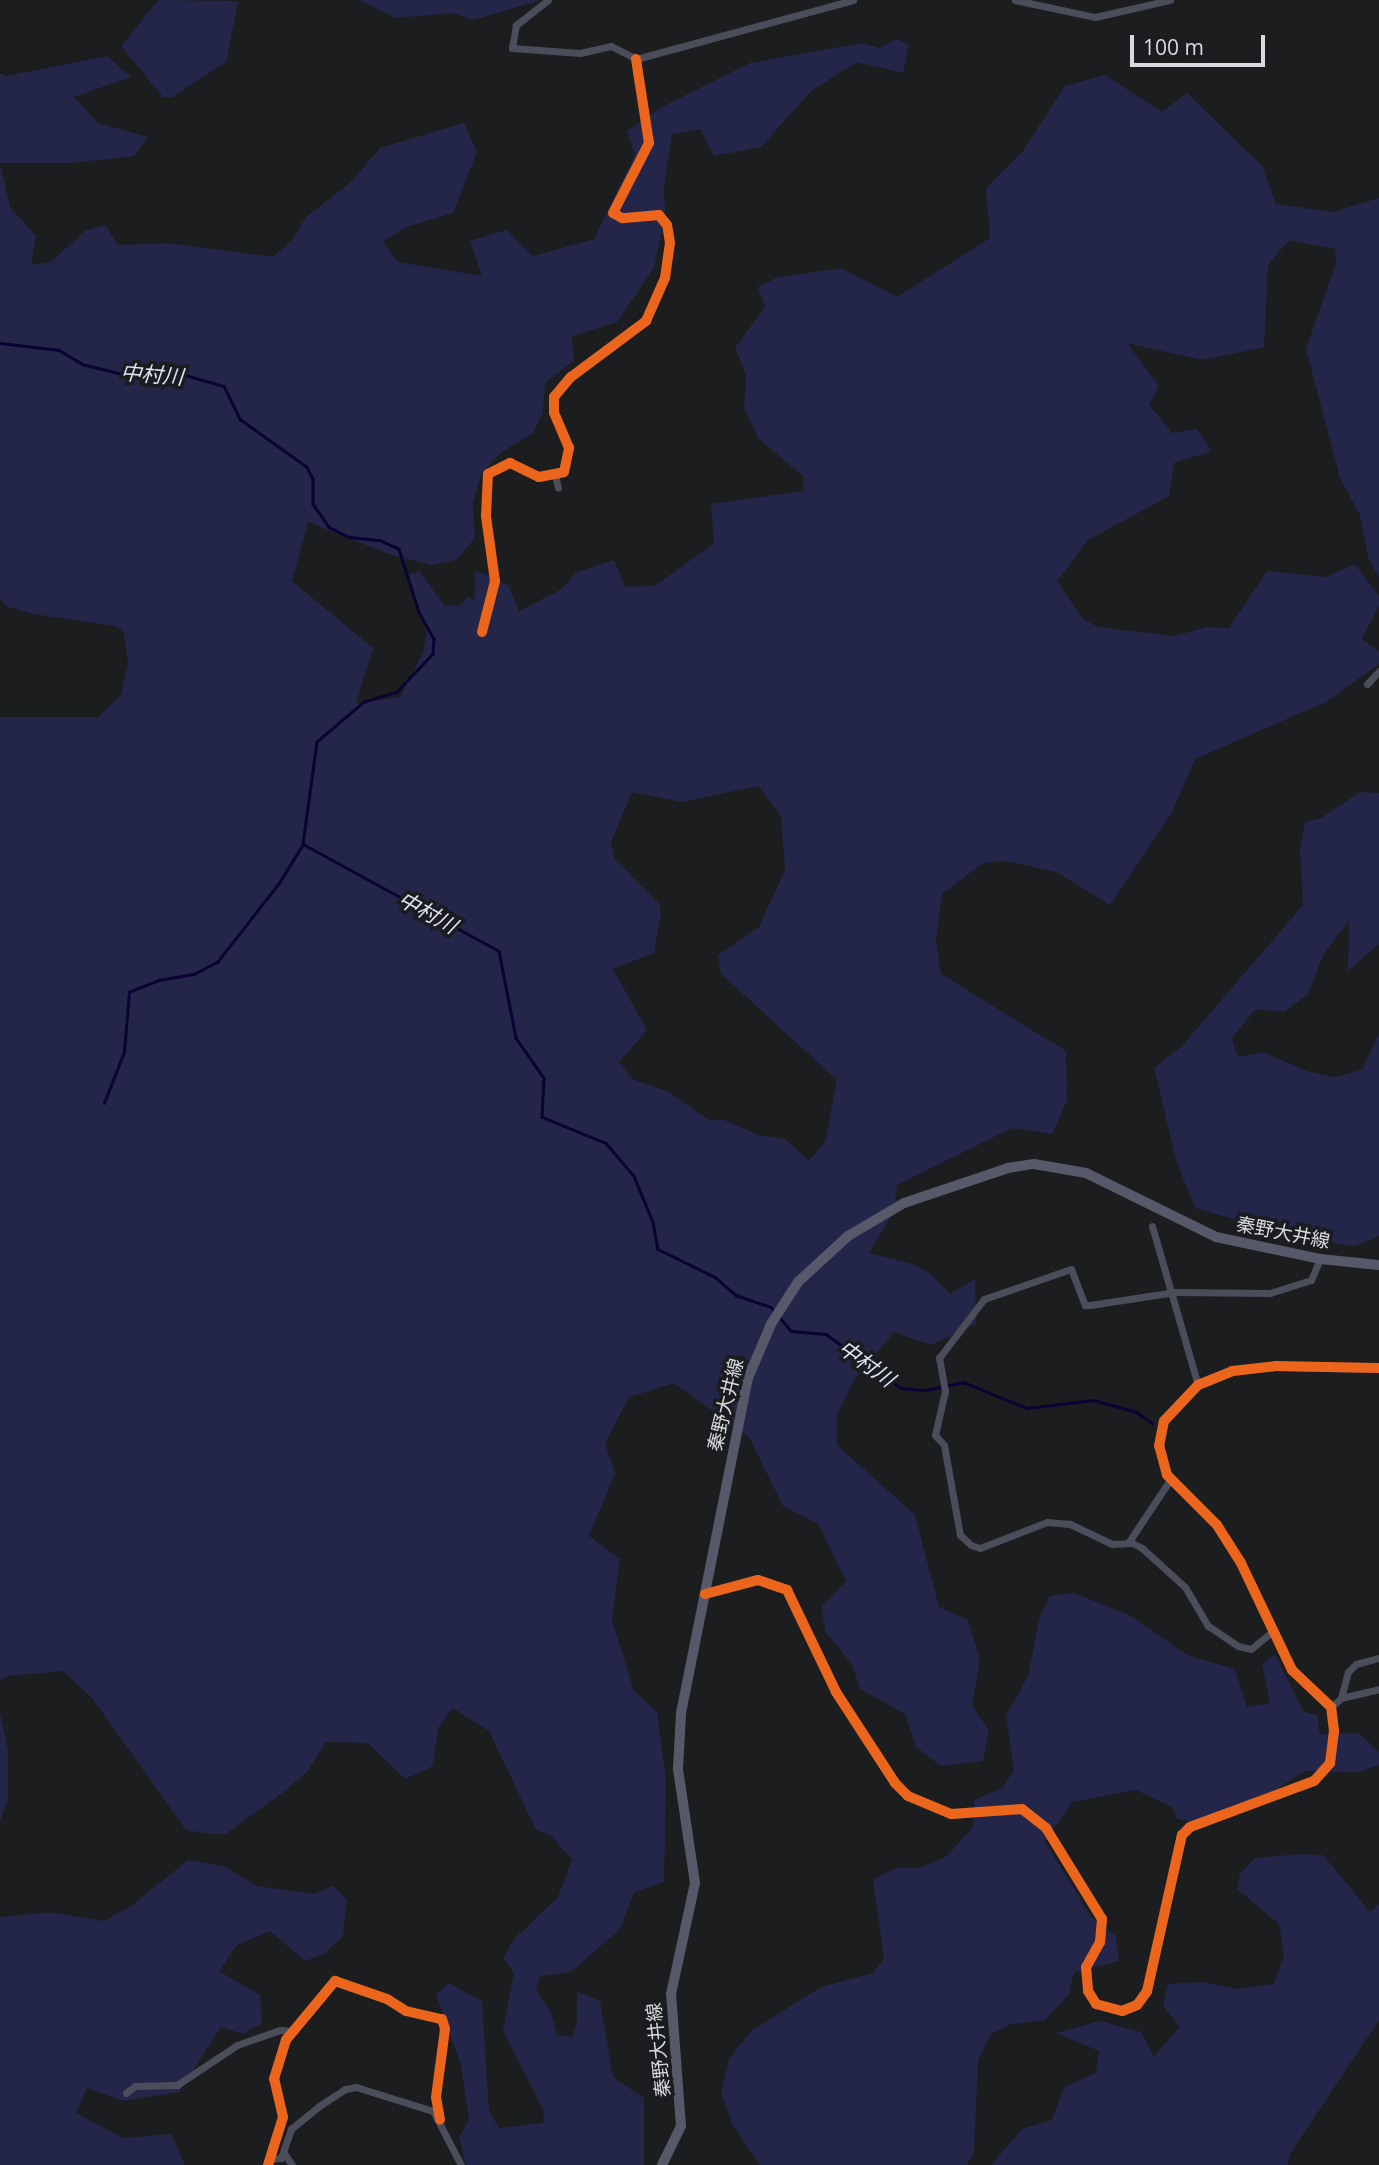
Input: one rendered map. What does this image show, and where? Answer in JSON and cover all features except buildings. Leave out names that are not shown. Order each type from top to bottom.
[{"type":"main road","name":"秦野大井線","points":[[662,2165],[681,2126],[671,1994],[694,1895],[696,1863],[678,1749],[705,1594],[748,1378],[771,1324],[811,1269],[853,1233],[905,1203],[1008,1168],[1043,1165],[1098,1177],[1216,1237],[1320,1259],[1379,1265]]},
{"type":"street","points":[[548,0],[516,25],[512,48],[580,53],[611,46],[636,59],[853,0]]},
{"type":"street","points":[[1015,0],[1095,17],[1170,0]]},
{"type":"street","points":[[482,632],[495,581],[486,516],[488,474],[510,463],[539,477],[564,472],[570,458],[554,413],[554,397],[571,377],[646,321],[665,278],[670,243],[667,225],[659,215],[622,218],[613,213],[649,143],[636,59]]},
{"type":"street","points":[[555,475],[558,488]]},
{"type":"street","points":[[1367,684],[1379,671]]},
{"type":"street","points":[[1153,1226],[1175,1292],[1198,1385]]},
{"type":"street","points":[[1273,1631],[1251,1649],[1238,1646],[1208,1626],[1185,1587],[1159,1562],[1128,1542],[1112,1544],[1058,1522],[980,1548],[971,1545],[960,1535],[944,1445],[935,1435],[943,1384],[939,1358],[984,1299],[1070,1269],[1085,1305],[1175,1292],[1270,1293],[1311,1280],[1320,1259]]},
{"type":"street","points":[[1331,1707],[1292,1670],[1241,1563],[1217,1525],[1170,1480],[1162,1462],[1160,1433],[1175,1407],[1198,1385],[1252,1367],[1379,1368]]},
{"type":"street","points":[[1128,1542],[1170,1480]]},
{"type":"street","points":[[705,1594],[758,1580],[787,1590],[836,1692],[895,1783],[914,1800],[951,1814],[1022,1809],[1046,1828],[1099,1909],[1100,1942],[1086,1967],[1085,1980],[1096,2004],[1109,2010],[1137,2005],[1147,1991],[1182,1835],[1190,1827],[1314,1781],[1330,1763],[1331,1707],[1341,1698],[1379,1689]]},
{"type":"street","points":[[1341,1698],[1348,1672],[1356,1664],[1379,1658]]},
{"type":"street","points":[[269,2162],[283,2117],[275,2074],[293,2031],[335,1981],[387,1999],[406,2011],[436,2015],[445,2029],[436,2097],[440,2120],[461,2165]]},
{"type":"street","points":[[126,2093],[135,2086],[177,2085],[237,2045],[280,2030],[293,2031]]},
{"type":"street","points":[[269,2162],[284,2154],[291,2129],[350,2087],[425,2106],[440,2120]]},
{"type":"street","points":[[284,2154],[292,2165]]},
{"type":"shaded area","points":[[158,0],[238,1],[226,62],[172,97],[163,97],[121,46]]},
{"type":"shaded area","points":[[359,0],[541,0],[473,20],[453,13],[395,18]]},
{"type":"shaded area","points":[[896,39],[909,45],[903,73],[857,62],[811,91],[761,147],[714,156],[700,129],[672,134],[664,187],[665,214],[654,268],[617,322],[572,336],[574,361],[545,383],[543,413],[532,434],[503,451],[481,474],[473,504],[475,538],[456,560],[430,565],[386,553],[308,522],[292,581],[373,648],[356,704],[400,697],[423,653],[427,628],[406,576],[419,571],[444,605],[459,606],[468,597],[475,600],[475,570],[509,586],[519,611],[560,590],[577,572],[614,560],[625,587],[655,586],[714,543],[711,504],[803,491],[803,476],[758,438],[744,408],[746,374],[735,348],[765,307],[758,287],[778,277],[841,268],[897,297],[990,238],[986,188],[1022,152],[1065,86],[1105,75],[1162,112],[1187,93],[1262,166],[1276,204],[1333,212],[1379,198],[1379,577],[1369,560],[1360,515],[1340,478],[1306,349],[1336,263],[1335,249],[1289,240],[1268,265],[1264,347],[1202,360],[1127,343],[1159,386],[1149,405],[1172,433],[1197,429],[1212,451],[1174,463],[1169,496],[1088,540],[1057,581],[1083,619],[1098,627],[1174,636],[1207,627],[1229,628],[1267,571],[1326,577],[1355,564],[1379,596],[1379,606],[1362,639],[1379,651],[1379,664],[1326,702],[1195,759],[1172,812],[1110,905],[1056,872],[1006,861],[983,863],[942,894],[936,940],[941,974],[1066,1051],[1067,1101],[1052,1134],[1012,1128],[897,1185],[894,1211],[869,1253],[913,1264],[931,1274],[950,1294],[975,1279],[976,1324],[931,1345],[894,1332],[855,1378],[837,1415],[837,1445],[915,1515],[939,1607],[968,1620],[980,1660],[972,1706],[989,1730],[983,1761],[941,1766],[916,1747],[905,1714],[860,1689],[852,1664],[826,1633],[821,1607],[846,1581],[818,1524],[783,1506],[749,1437],[674,1383],[629,1397],[605,1444],[615,1473],[589,1536],[620,1559],[612,1620],[634,1691],[657,1712],[666,1780],[664,1882],[634,1892],[620,1929],[571,1972],[540,1976],[536,1990],[550,2010],[557,2035],[572,2037],[577,2021],[577,1991],[600,2001],[613,2077],[644,2098],[644,2165],[466,2165],[459,2137],[469,2120],[461,2065],[436,1994],[449,1983],[482,2001],[489,2111],[499,2128],[543,2123],[544,2111],[503,2031],[514,1973],[503,1958],[514,1939],[558,1897],[572,1860],[552,1836],[536,1830],[489,1731],[453,1708],[438,1728],[433,1766],[405,1779],[368,1743],[326,1742],[307,1772],[282,1793],[226,1834],[210,1834],[186,1830],[92,1698],[63,1671],[7,1676],[0,1682],[0,717],[98,717],[121,695],[128,663],[124,633],[116,626],[33,614],[5,606],[0,597],[0,164],[10,207],[36,236],[31,265],[51,262],[85,231],[105,225],[118,245],[168,243],[273,257],[292,240],[306,217],[351,182],[380,148],[464,123],[477,152],[453,213],[409,226],[383,241],[398,262],[482,276],[470,241],[507,230],[533,256],[594,239],[635,155],[627,131],[662,107],[750,63],[862,43],[880,48]],"holes":[[[758,786],[781,816],[785,870],[759,927],[718,955],[721,974],[837,1080],[825,1142],[809,1161],[785,1139],[758,1135],[722,1119],[710,1121],[669,1092],[632,1079],[619,1062],[647,1030],[613,969],[654,953],[661,914],[659,904],[615,859],[611,842],[632,792],[683,802]]]},
{"type":"shaded area","points":[[107,56],[131,77],[74,97],[98,123],[148,137],[134,156],[69,163],[0,163],[0,73],[6,76]]},
{"type":"shaded area","points":[[1360,792],[1379,793],[1379,944],[1348,971],[1349,921],[1324,953],[1308,994],[1284,1012],[1256,1009],[1232,1038],[1238,1057],[1263,1052],[1306,1071],[1334,1077],[1362,1070],[1379,1033],[1379,1236],[1355,1246],[1315,1242],[1195,1208],[1177,1163],[1154,1068],[1182,1046],[1303,905],[1300,849],[1305,822],[1321,818]]},
{"type":"shaded area","points":[[1074,1593],[1129,1615],[1189,1656],[1235,1669],[1247,1707],[1270,1703],[1262,1664],[1275,1654],[1303,1711],[1318,1716],[1319,1734],[1359,1733],[1379,1752],[1379,1765],[1358,1772],[1304,1771],[1279,1788],[1192,1822],[1177,1819],[1172,1807],[1136,1790],[1072,1802],[1045,1842],[1092,1918],[1116,1936],[1119,1961],[1074,1972],[1069,1994],[1045,2020],[1011,2024],[991,2034],[978,2060],[974,2152],[967,2165],[760,2165],[733,2126],[721,2093],[729,2059],[751,2031],[821,1987],[873,1973],[884,1959],[873,1880],[896,1868],[920,1868],[947,1856],[974,1826],[974,1800],[1002,1788],[1014,1770],[1006,1716],[1028,1676],[1040,1616],[1050,1596]]},
{"type":"shaded area","points":[[0,1713],[8,1750],[8,1800],[0,1821]]},
{"type":"shaded area","points":[[1323,1855],[1370,1912],[1379,1904],[1379,2020],[1290,2154],[1288,2165],[991,2165],[1022,2129],[1052,2120],[1064,2087],[1096,2073],[1099,2051],[1056,2033],[1100,2021],[1141,2032],[1154,2057],[1179,2027],[1163,2005],[1168,1984],[1201,1982],[1238,1989],[1274,1984],[1284,1956],[1279,1924],[1237,1889],[1240,1874],[1255,1858]]},
{"type":"shaded area","points":[[188,1860],[224,1866],[257,1886],[314,1894],[332,1886],[347,1899],[343,1936],[324,1954],[305,1961],[270,1931],[237,1945],[219,1971],[260,1995],[262,2023],[243,2034],[221,2027],[179,2092],[123,2101],[87,2088],[76,2113],[123,2138],[171,2134],[185,2165],[0,2165],[0,1917],[49,1912],[104,1921],[131,1906]]},
{"type":"waterway","name":"中村川","points":[[0,343],[59,350],[82,364],[131,376],[171,371],[224,386],[240,419],[307,467],[313,479],[313,504],[329,527],[349,537],[380,540],[399,549],[419,612],[434,639],[433,654],[397,692],[364,702],[317,742],[303,844],[499,951],[516,1038],[544,1078],[542,1117],[606,1143],[634,1176],[653,1222],[658,1249],[715,1277],[736,1295],[771,1307],[791,1331],[826,1334],[901,1388],[926,1390],[963,1382],[1027,1408],[1094,1400],[1137,1412],[1152,1423]]},
{"type":"waterway","points":[[104,1103],[124,1052],[129,992],[159,980],[194,974],[218,961],[279,883],[303,844]]},
{"type":"cycle path","points":[[482,632],[495,581],[486,516],[488,474],[510,463],[539,477],[564,472],[569,448],[554,413],[554,397],[571,377],[646,321],[665,278],[670,243],[667,225],[659,215],[622,218],[613,213],[649,143],[636,59]]},
{"type":"cycle path","points":[[705,1594],[758,1580],[787,1590],[836,1692],[895,1783],[908,1796],[951,1814],[1022,1809],[1046,1828],[1102,1919],[1100,1942],[1086,1967],[1088,1991],[1096,2004],[1122,2011],[1137,2005],[1147,1991],[1182,1835],[1190,1827],[1314,1781],[1330,1763],[1334,1731],[1331,1707],[1292,1670],[1241,1563],[1217,1525],[1167,1475],[1159,1446],[1164,1421],[1198,1385],[1232,1371],[1276,1366],[1379,1368]]},
{"type":"cycle path","points":[[268,2165],[283,2117],[274,2079],[286,2040],[335,1981],[387,1999],[406,2011],[442,2019],[445,2029],[436,2097],[440,2120]]}]
